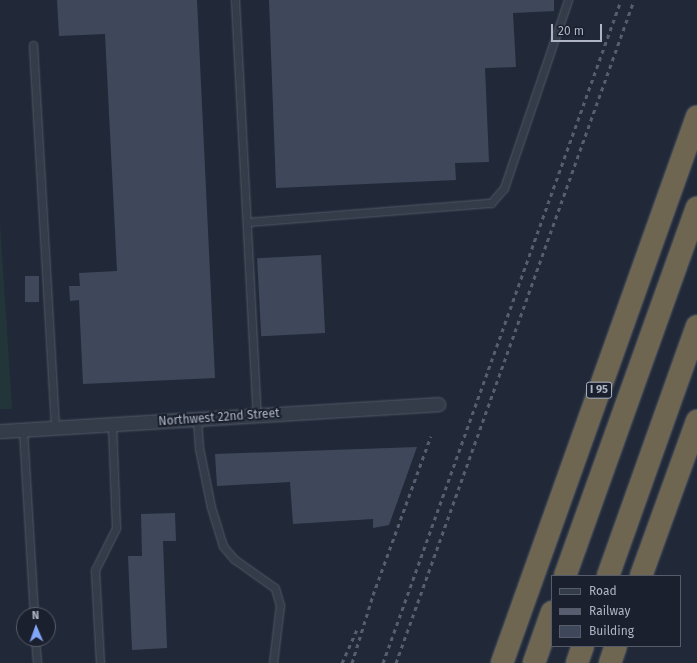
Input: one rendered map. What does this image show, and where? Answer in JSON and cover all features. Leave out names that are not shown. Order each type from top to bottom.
[{"type":"highway","name":"I 95","points":[[502,663],[697,117]]},
{"type":"highway","points":[[565,575],[697,208]]},
{"type":"highway","points":[[608,575],[697,326]]},
{"type":"highway","points":[[641,575],[697,420]]},
{"type":"highway","points":[[534,663],[551,615]]},
{"type":"highway","points":[[577,663],[583,647]]},
{"type":"highway","points":[[610,663],[616,647]]},
{"type":"street","name":"Northwest 22nd Street","points":[[0,432],[438,404]]},
{"type":"lane","points":[[235,0],[247,222],[249,304],[257,415]]},
{"type":"lane","points":[[247,222],[491,203],[504,188],[568,0]]},
{"type":"lane","points":[[33,45],[55,428]]},
{"type":"lane","points":[[197,419],[199,448],[211,508],[223,546],[234,559],[275,588],[280,605],[273,663]]},
{"type":"lane","points":[[100,663],[95,570],[116,528],[112,424]]},
{"type":"lane","points":[[23,430],[34,607]]},
{"type":"lane","points":[[36,647],[37,663]]},
{"type":"green space","points":[[0,222],[12,409],[0,409]]},
{"type":"building","points":[[57,0],[197,0],[215,378],[83,384],[79,300],[70,301],[69,286],[80,286],[79,273],[117,271],[105,34],[59,36]]},
{"type":"building","points":[[269,0],[554,0],[554,11],[513,13],[516,67],[485,68],[489,162],[455,163],[456,180],[276,188]]},
{"type":"building","points":[[321,255],[325,333],[261,336],[257,258]]},
{"type":"building","points":[[25,276],[39,276],[39,302],[25,302]]},
{"type":"building","points":[[417,447],[389,525],[373,528],[373,519],[293,524],[290,482],[217,486],[215,454]]},
{"type":"building","points":[[175,513],[176,541],[163,541],[167,648],[132,650],[128,556],[142,556],[141,514]]},
{"type":"railway","points":[[383,663],[621,0]]},
{"type":"railway","points":[[396,663],[634,0]]},
{"type":"railway","points":[[352,663],[373,595],[431,436]]},
{"type":"railway","points":[[342,663],[358,627]]}]
